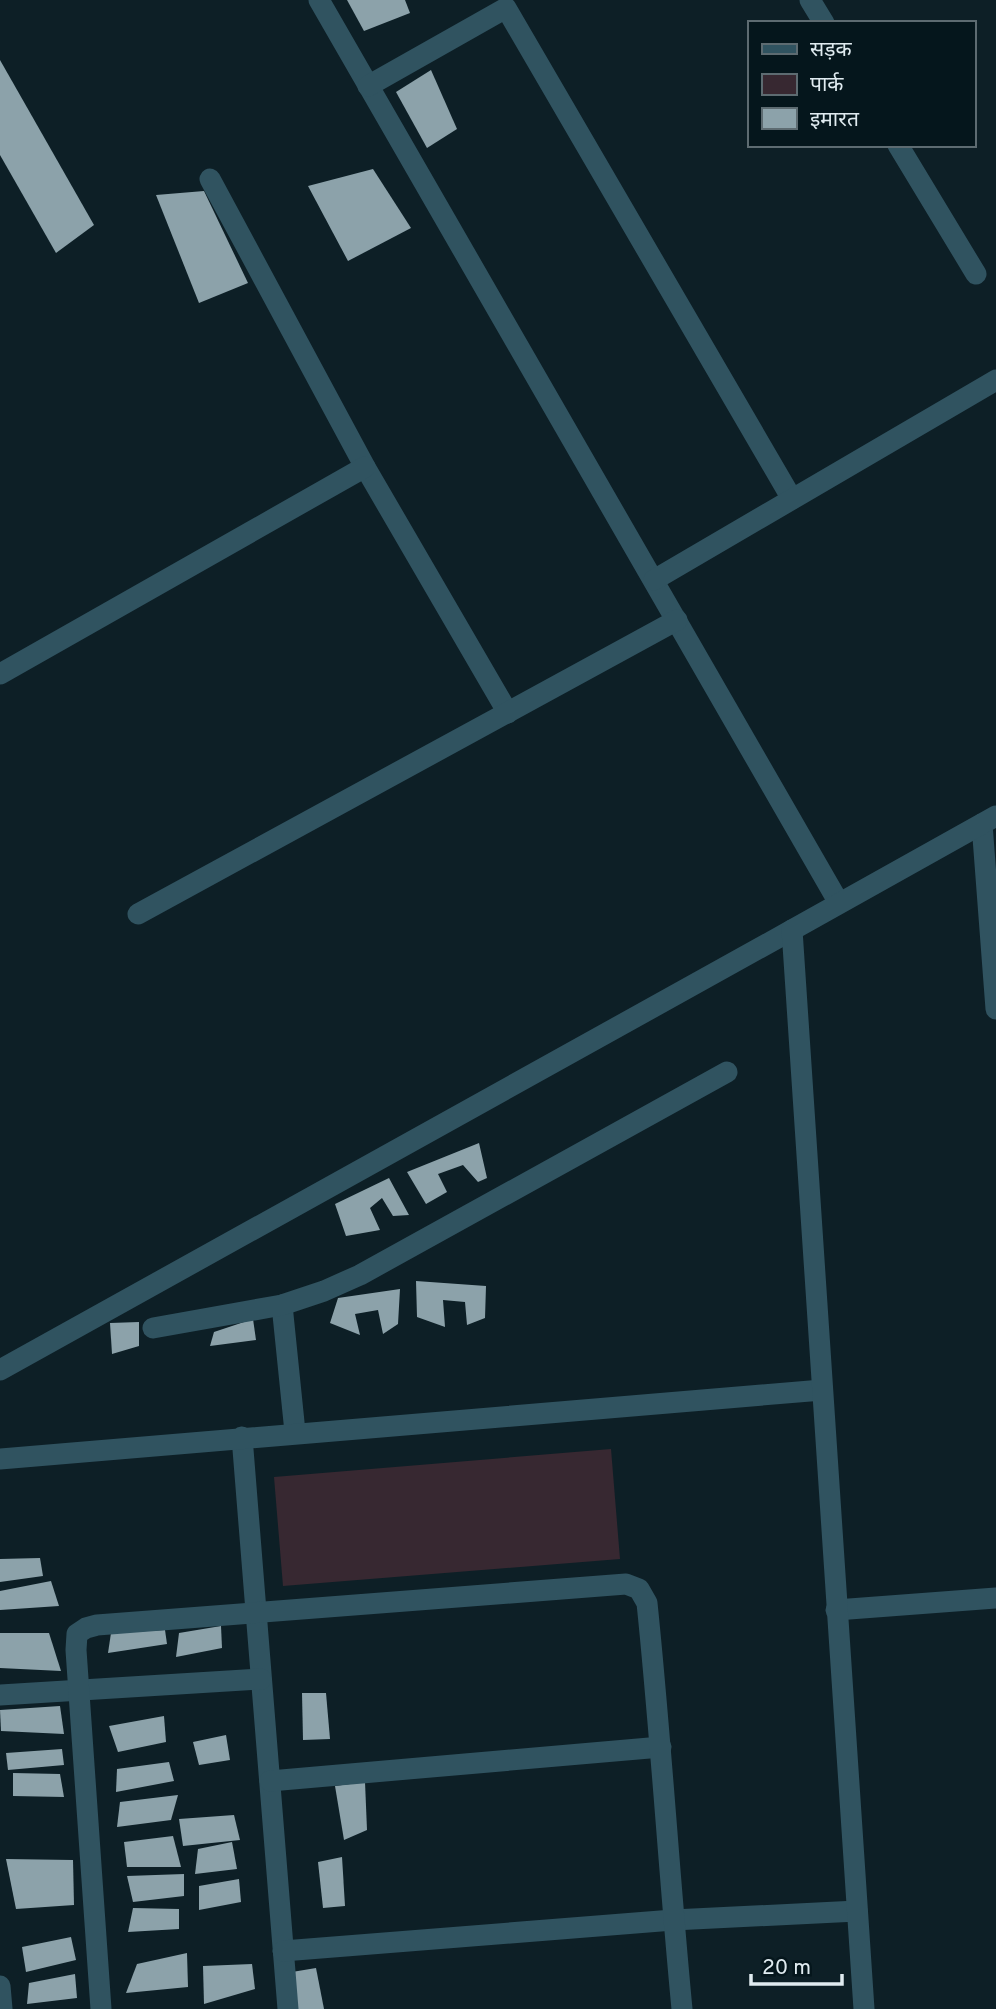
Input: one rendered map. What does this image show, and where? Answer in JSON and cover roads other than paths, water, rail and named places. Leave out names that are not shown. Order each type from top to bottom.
[{"type":"street","points":[[319,0],[839,903]]},
{"type":"street","points":[[810,0],[823,21]]},
{"type":"street","points":[[368,86],[514,4],[792,499]]},
{"type":"street","points":[[899,147],[976,274]]},
{"type":"street","points":[[210,179],[365,467],[508,713]]},
{"type":"street","points":[[654,580],[996,380]]},
{"type":"street","points":[[0,674],[365,467]]},
{"type":"street","points":[[138,914],[677,620]]},
{"type":"street","points":[[0,1370],[989,820],[996,1009]]},
{"type":"street","points":[[792,930],[864,2009]]},
{"type":"street","points":[[153,1328],[282,1305],[360,1275],[727,1072]]},
{"type":"street","points":[[282,1305],[295,1432]]},
{"type":"street","points":[[0,1459],[295,1432],[822,1390]]},
{"type":"street","points":[[242,1437],[288,2009]]},
{"type":"street","points":[[101,2009],[77,1634],[86,1628],[626,1584],[639,1589],[647,1603],[682,2009]]},
{"type":"street","points":[[836,1610],[996,1598]]},
{"type":"street","points":[[0,1695],[261,1679]]},
{"type":"street","points":[[270,1781],[661,1746]]},
{"type":"street","points":[[284,1951],[673,1920],[857,1911]]},
{"type":"street","points":[[0,1986],[2,2009]]}]
